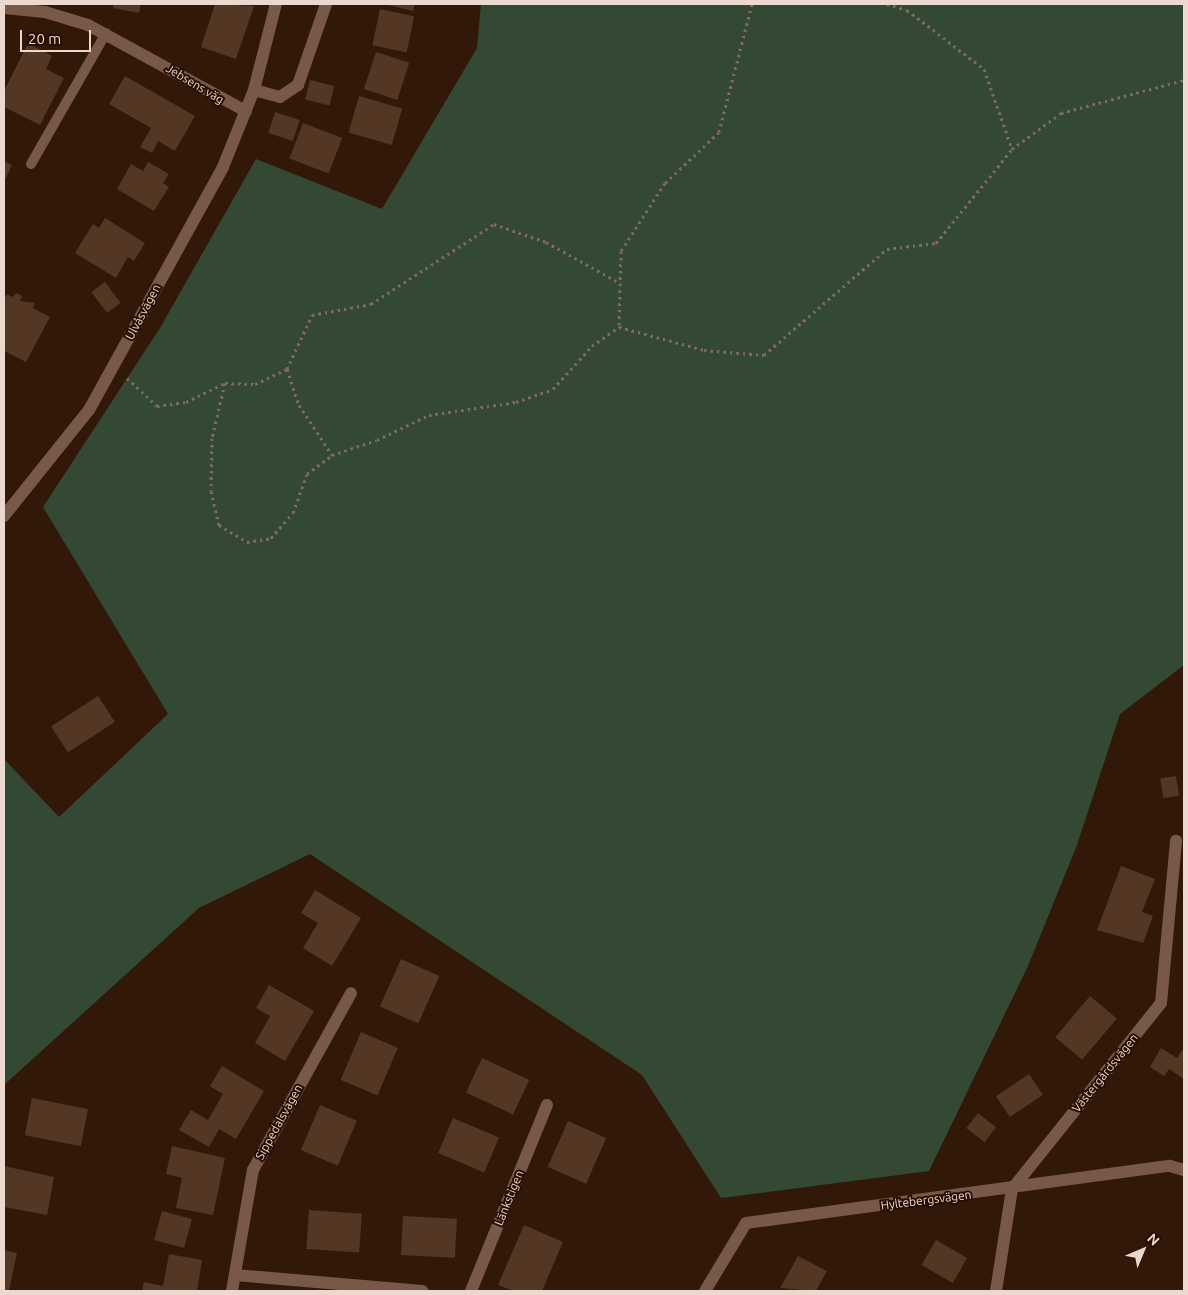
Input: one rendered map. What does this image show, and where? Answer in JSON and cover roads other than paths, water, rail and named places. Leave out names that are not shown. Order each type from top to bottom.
[{"type":"street","name":"Ulvåsvägen","points":[[4,516],[90,410],[223,167],[254,90],[276,4]]},
{"type":"street","points":[[254,90],[280,96],[298,85],[326,4]]},
{"type":"street","name":"Jebsens väg","points":[[4,8],[69,18],[106,34],[246,111]]},
{"type":"street","name":"Västergårdsvägen","points":[[996,1291],[1012,1189],[1161,1003],[1176,841]]},
{"type":"street","name":"Sippedalsvägen","points":[[232,1291],[253,1170],[351,993]]},
{"type":"street","name":"Länkstigen","points":[[471,1291],[547,1105]]},
{"type":"street","name":"Hyltebergsvägen","points":[[705,1291],[746,1223],[1012,1189],[1170,1166],[1184,1170]]},
{"type":"street","points":[[235,1275],[422,1291]]},
{"type":"lane","points":[[31,164],[106,34]]}]
